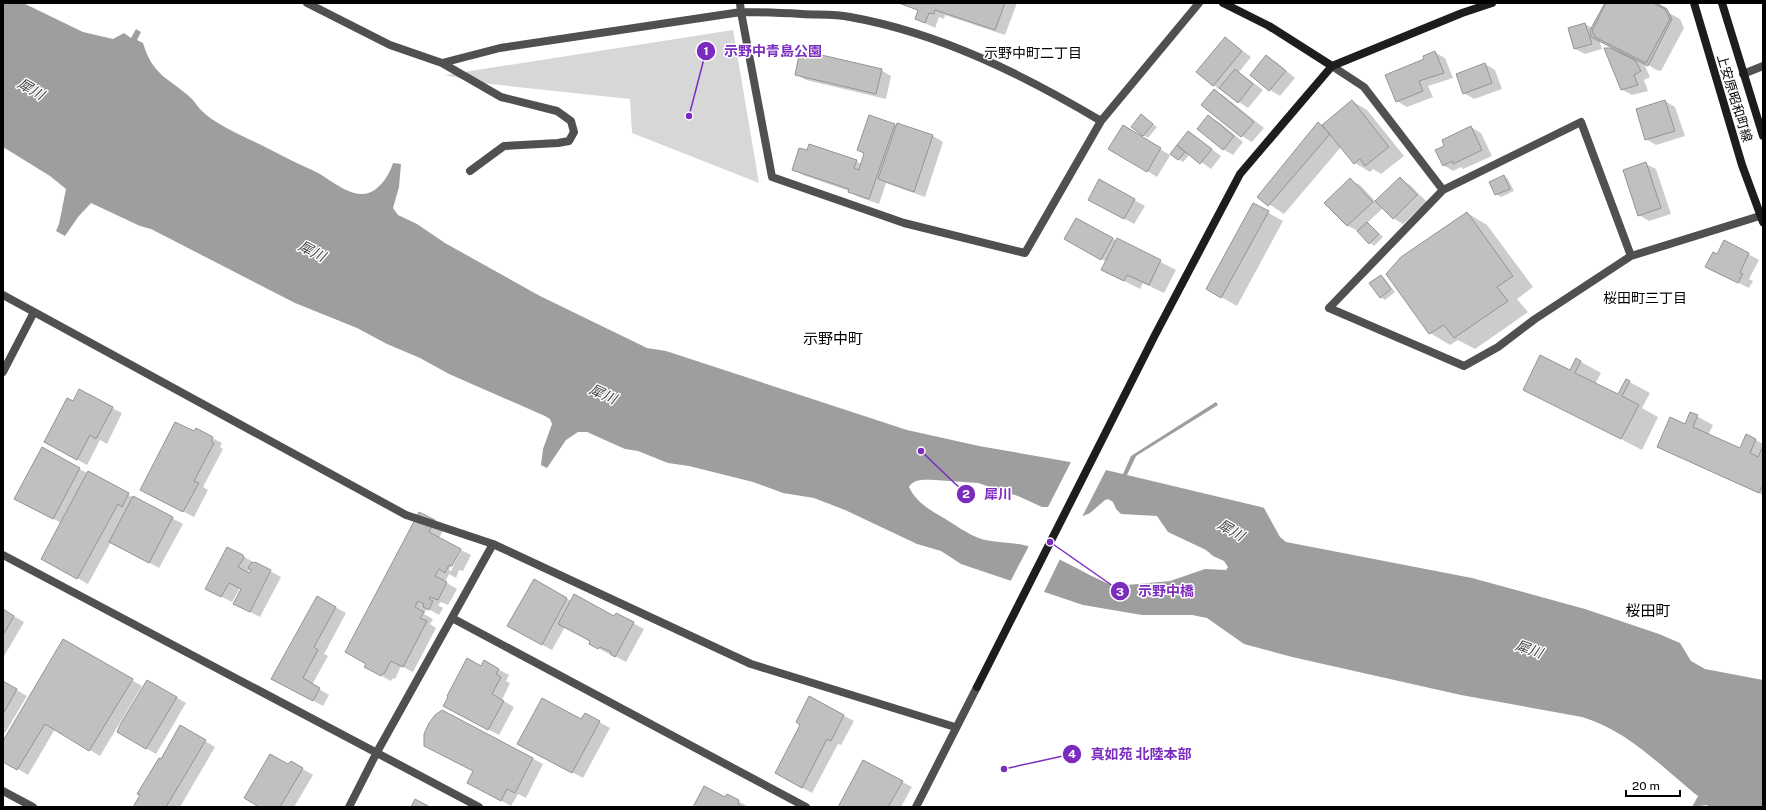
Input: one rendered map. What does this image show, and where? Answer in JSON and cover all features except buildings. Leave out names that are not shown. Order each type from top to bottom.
[{"type":"street","points":[[307,3],[390,45],[442,63],[501,97],[557,111],[571,121],[574,132],[569,141],[504,146],[470,171]]},
{"type":"street","points":[[741,7],[772,177],[904,223],[1025,253],[1101,121],[1199,3]]},
{"type":"street","points":[[1223,3],[1269,26],[1364,87],[1443,190]]},
{"type":"street","points":[[916,807],[955,727],[1155,335],[1240,174],[1332,66],[1462,13],[1492,3]]},
{"type":"street","name":"上安原昭和町線","points":[[1694,3],[1742,165],[1762,218]]},
{"type":"street","name":"上安原昭和町線","points":[[1722,3],[1763,136]]},
{"type":"street","points":[[442,63],[500,48],[741,7],[850,17],[905,31],[996,64],[1073,104],[1101,121]]},
{"type":"street","points":[[1743,74],[1763,66]]},
{"type":"street","points":[[1631,256],[1581,122],[1443,190],[1329,308],[1464,366],[1498,347],[1534,319],[1631,256],[1762,218]]},
{"type":"street","points":[[3,295],[406,515],[493,544],[751,664],[955,727]]},
{"type":"street","points":[[3,372],[34,312]]},
{"type":"street","points":[[349,807],[377,752],[493,544]]},
{"type":"street","points":[[3,555],[479,807]]},
{"type":"street","points":[[452,618],[806,807]]},
{"type":"street","points":[[3,791],[33,807]]},
{"type":"shaded area","points":[[733,30],[759,183],[632,133],[630,99],[481,83],[445,75]]},
{"type":"water","points":[[3,3],[23,3],[83,32],[113,39],[124,33],[131,38],[136,29],[141,32],[137,40],[143,43],[147,54],[157,70],[192,99],[207,115],[224,127],[318,173],[348,191],[361,194],[372,191],[382,184],[393,163],[401,164],[399,187],[393,208],[398,215],[417,224],[445,243],[540,296],[647,348],[666,351],[907,430],[979,446],[1070,462],[1123,474],[1131,456],[1216,402],[1218,405],[1136,456],[1127,475],[1264,508],[1280,537],[1286,542],[1472,578],[1585,609],[1659,634],[1680,643],[1691,661],[1705,669],[1763,680],[1763,807],[1708,807],[1707,805],[1692,807],[1698,796],[1655,760],[1628,739],[1613,730],[1582,717],[1461,695],[1292,657],[1244,644],[1207,618],[1192,615],[1142,615],[1083,605],[961,564],[941,551],[917,544],[845,510],[814,498],[783,493],[753,482],[689,466],[668,463],[638,451],[625,449],[587,432],[578,432],[566,440],[547,468],[541,465],[543,449],[552,424],[550,419],[545,416],[449,374],[420,358],[387,344],[357,328],[295,303],[151,229],[140,226],[91,203],[78,217],[65,236],[56,231],[59,224],[66,189],[50,176],[3,147]],"holes":[[[924,480],[978,483],[1018,496],[1042,507],[1050,507],[1083,516],[1090,513],[1108,499],[1113,502],[1116,509],[1121,514],[1157,516],[1168,532],[1206,550],[1213,556],[1224,561],[1228,567],[1226,570],[1205,569],[1170,581],[1116,586],[1111,585],[1051,555],[1031,547],[1020,544],[985,540],[975,536],[930,510],[918,500],[909,487],[914,482]]]},
{"type":"pier","points":[[1072,460],[1107,468],[1082,517],[1047,509]]},
{"type":"pier","points":[[1030,544],[1061,557],[1043,594],[1010,582]]},
{"type":"place","name":"示野中青島公園","points":[[689,116]]},
{"type":"place","name":"犀川","points":[[921,451]]},
{"type":"place","name":"示野中橋","points":[[1050,542]]},
{"type":"place","name":"真如苑 北陸本部","points":[[1004,769]]},
{"type":"district","name":"示野中町二丁目","points":[[1033,53]]},
{"type":"district","name":"桜田町三丁目","points":[[1645,298]]},
{"type":"district","name":"示野中町","points":[[833,339]]},
{"type":"district","name":"桜田町","points":[[1648,611]]}]
